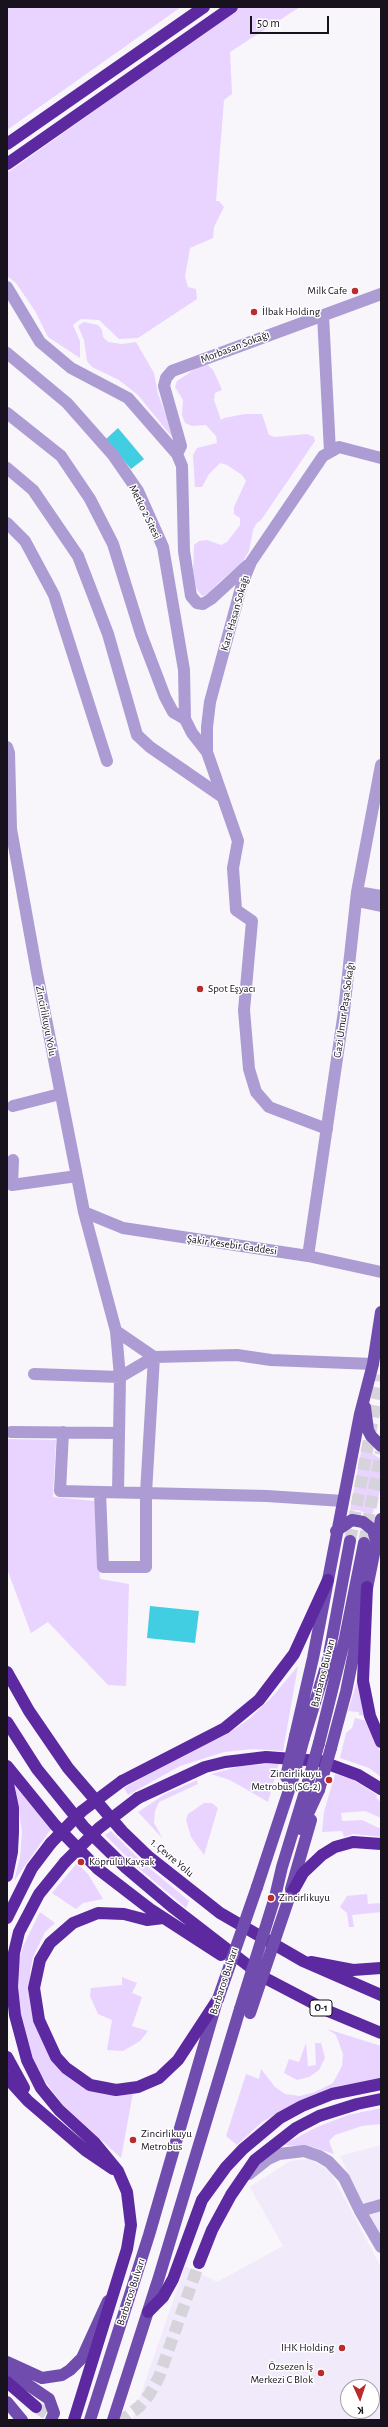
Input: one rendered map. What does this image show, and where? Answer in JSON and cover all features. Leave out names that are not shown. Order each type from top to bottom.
[{"type":"highway","points":[[7,144],[204,7]]},
{"type":"highway","points":[[7,164],[232,7]]},
{"type":"highway","points":[[7,1918],[32,1868],[51,1843],[82,1811],[122,1781],[225,1728],[259,1700],[294,1654],[328,1580]]},
{"type":"highway","points":[[367,1587],[363,1681],[370,1716],[381,1742]]},
{"type":"highway","name":"1. Çevre Yolu","points":[[7,1672],[52,1746],[91,1796],[122,1831],[149,1857],[220,1913],[303,1961],[381,1995]]},
{"type":"highway","name":"O-1","points":[[7,1722],[37,1769],[63,1802],[116,1859],[176,1911],[263,1977],[328,2011],[381,2033]]},
{"type":"highway","points":[[74,2420],[127,2249],[131,2226],[127,2192],[118,2171],[94,2142],[59,2110],[41,2088],[27,2060],[15,2015],[12,1974],[14,1953],[19,1932],[39,1894],[65,1862],[99,1828],[138,1798],[205,1766],[251,1758],[303,1758],[320,1761],[358,1775],[381,1788]]},
{"type":"highway","points":[[7,1766],[55,1825],[86,1858],[132,1896],[216,1952],[263,1977]]},
{"type":"highway","points":[[7,1778],[12,1808],[13,1832],[12,1852],[7,1876]]},
{"type":"highway","points":[[288,1898],[303,1873],[322,1855],[335,1847],[353,1842],[381,1844]]},
{"type":"highway","points":[[163,1918],[147,1920],[124,1914],[98,1913],[73,1923],[50,1943],[40,1960],[34,1988],[39,2020],[56,2056],[66,2068],[90,2085],[116,2090],[138,2087],[159,2078],[178,2060],[218,1999]]},
{"type":"highway","points":[[303,1961],[326,1963],[353,1970],[381,1968]]},
{"type":"highway","points":[[7,2057],[13,2071],[40,2110]]},
{"type":"highway","points":[[7,2078],[85,2150],[106,2166],[118,2171]]},
{"type":"highway","points":[[148,2312],[163,2297],[173,2279],[202,2200],[226,2166],[243,2149],[280,2118],[302,2106],[332,2094],[381,2084]]},
{"type":"highway","points":[[199,2263],[218,2218],[237,2184],[255,2160],[296,2128],[332,2111],[381,2099]]},
{"type":"highway","points":[[7,2382],[36,2407]]},
{"type":"main road","points":[[300,1737],[336,1531],[360,1414],[377,1363],[381,1312]]},
{"type":"main road","points":[[365,1398],[368,1430],[371,1436],[381,1446]]},
{"type":"main road","name":"Barbaros Bulvarı","points":[[113,2420],[148,2312],[228,2049],[245,2011],[282,1867],[319,1743],[370,1544],[381,1519]]},
{"type":"main road","points":[[336,1531],[348,1522],[363,1522],[373,1530],[370,1544]]},
{"type":"main road","name":"Barbaros Bulvarı","points":[[90,2420],[149,2235],[218,1999],[257,1887],[281,1811],[300,1737],[328,1660],[350,1541]]},
{"type":"main road","name":"Barbaros Bulvarı","points":[[319,1790],[346,1692],[367,1587],[370,1544]]},
{"type":"main road","points":[[275,1897],[319,1790]]},
{"type":"main road","points":[[245,2011],[288,1898],[319,1790]]},
{"type":"main road","points":[[7,2362],[42,2378],[62,2375],[70,2370],[82,2358],[115,2287]]},
{"type":"main road","points":[[7,2366],[18,2378],[49,2399],[54,2413],[51,2420]]},
{"type":"main road","points":[[7,2402],[22,2420]]},
{"type":"main road","points":[[7,2415],[12,2420]]},
{"type":"street","points":[[7,287],[40,342],[71,368],[128,398],[177,454],[182,466],[184,551],[191,596],[197,603],[203,604],[211,599],[251,562]]},
{"type":"street","name":"Morbasan Sokağı","points":[[177,454],[181,446],[164,386],[166,378],[172,371],[381,294]]},
{"type":"street","points":[[323,315],[330,452],[339,447],[381,458]]},
{"type":"street","name":"Metko 2 Sitesi","points":[[7,353],[67,402],[113,455],[138,491],[163,547],[184,670],[185,719],[192,733],[207,752]]},
{"type":"street","name":"Metko 2 Sitesi","points":[[7,413],[60,456],[90,499],[113,544],[141,634],[165,697],[173,712],[185,719]]},
{"type":"street","name":"Kara Hasan Sokağı","points":[[207,752],[206,727],[210,702],[242,584],[251,562],[323,456],[330,452]]},
{"type":"street","points":[[7,468],[33,490],[78,556],[108,634],[137,735],[150,747],[221,796]]},
{"type":"street","points":[[7,523],[25,541],[54,595],[107,761]]},
{"type":"street","name":"Zincirlikuyu Yolu","points":[[8,750],[9,827],[84,1212],[116,1331],[120,1377],[118,1492]]},
{"type":"street","points":[[207,752],[238,842],[233,868],[236,910],[252,921],[244,1010],[249,1069],[256,1092],[269,1107],[327,1129]]},
{"type":"street","name":"Gazi Umur Paşa Sokağı","points":[[308,1256],[344,1011],[357,897],[381,765]]},
{"type":"street","points":[[357,897],[381,896]]},
{"type":"street","points":[[357,897],[381,906]]},
{"type":"street","points":[[13,1106],[60,1094]]},
{"type":"street","points":[[13,1160],[12,1184],[77,1176]]},
{"type":"street","name":"Şakir Kesebir Caddesi","points":[[84,1212],[123,1228],[308,1256],[381,1272]]},
{"type":"street","points":[[116,1331],[154,1357]]},
{"type":"street","points":[[34,1374],[120,1377],[154,1357],[237,1355],[271,1360],[377,1363]]},
{"type":"street","points":[[100,1492],[102,1567],[146,1567],[146,1493],[154,1357]]},
{"type":"street","points":[[11,1432],[119,1433]]},
{"type":"street","points":[[63,1432],[60,1491],[267,1496],[343,1501]]},
{"type":"street","points":[[237,2184],[268,2159],[279,2154],[304,2151],[319,2156],[338,2171],[381,2247]]},
{"type":"street","points":[[360,2211],[381,2205]]},
{"type":"shaded area","points":[[7,7],[181,7],[7,130]]},
{"type":"shaded area","points":[[240,7],[300,7],[230,52],[232,94],[224,100],[216,201],[219,201],[224,207],[214,227],[213,238],[190,248],[185,277],[188,287],[196,289],[197,299],[138,338],[119,339],[99,320],[81,319],[73,325],[80,341],[80,358],[48,337],[35,311],[16,283],[7,276],[7,173]]},
{"type":"shaded area","points":[[84,322],[98,325],[102,330],[103,337],[108,342],[122,344],[136,342],[154,373],[158,394],[176,442],[138,395],[119,380],[92,367],[87,361],[84,340],[78,326]]},
{"type":"shaded area","points":[[201,365],[208,365],[213,370],[222,390],[215,393],[214,400],[221,420],[224,418],[245,414],[262,414],[269,435],[275,437],[307,434],[314,437],[315,441],[261,520],[256,524],[253,530],[249,551],[242,563],[218,583],[209,594],[202,596],[196,588],[193,572],[194,545],[199,541],[207,540],[221,545],[227,542],[240,525],[240,518],[234,514],[234,507],[246,481],[242,475],[227,465],[220,463],[209,474],[202,487],[195,487],[193,455],[197,448],[217,443],[216,436],[206,425],[192,426],[185,423],[182,415],[183,400],[175,387],[177,381]]},
{"type":"shaded area","points":[[7,1439],[56,1440],[53,1497],[95,1501],[100,1579],[129,1584],[126,1686],[108,1685],[48,1622],[31,1633],[7,1569]]},
{"type":"shaded area","points":[[362,1447],[381,1459],[381,1488],[372,1515],[357,1510],[350,1511]]},
{"type":"shaded area","points":[[298,1666],[283,1751],[253,1749],[224,1752],[180,1766],[128,1795],[124,1788],[173,1760],[229,1733],[249,1719],[272,1697]]},
{"type":"shaded area","points":[[358,1678],[359,1692],[365,1716],[359,1715],[359,1712],[348,1711]]},
{"type":"shaded area","points":[[355,1718],[367,1721],[381,1754],[381,1777],[369,1768],[340,1758],[346,1733],[352,1728]]},
{"type":"shaded area","points":[[279,1763],[268,1802],[230,1780],[211,1774],[241,1766]]},
{"type":"shaded area","points":[[335,1774],[352,1779],[377,1795],[376,1798],[381,1802],[381,1818],[365,1811],[341,1813],[342,1821],[362,1820],[381,1829],[381,1837],[353,1834],[344,1837],[342,1831],[322,1832],[324,1812]]},
{"type":"shaded area","points":[[197,1780],[198,1784],[159,1802],[155,1811],[154,1823],[163,1839],[138,1812],[165,1794]]},
{"type":"shaded area","points":[[15,1786],[51,1829],[14,1881],[20,1857],[22,1832]]},
{"type":"shaded area","points":[[204,1803],[212,1803],[218,1808],[204,1855],[191,1837],[186,1820],[188,1814]]},
{"type":"shaded area","points":[[111,1831],[141,1861],[189,1901],[186,1908],[135,1865],[105,1835]]},
{"type":"shaded area","points":[[77,1863],[88,1874],[103,1899],[83,1903],[76,1909],[52,1893]]},
{"type":"shaded area","points":[[367,1894],[368,1904],[381,1903],[381,1912],[352,1915],[354,1927],[349,1927],[347,1913],[340,1907],[347,1896]]},
{"type":"shaded area","points":[[40,1912],[55,1923],[45,1932],[33,1957],[30,1973],[31,1995],[64,2071],[133,2093],[121,2158],[63,2105],[41,2076],[25,2043],[17,1990],[19,1961],[23,1946]]},
{"type":"shaded area","points":[[122,1977],[137,1983],[132,1993],[142,1997],[132,2026],[148,2031],[140,2041],[123,2051],[107,2050],[112,2020],[98,2014],[90,1996],[91,1988],[122,1985]]},
{"type":"shaded area","points":[[327,2029],[381,2046],[381,2079],[338,2086],[302,2100],[262,2122],[237,2145],[226,2136],[246,2074],[259,2079],[261,2069],[275,2087],[285,2094],[300,2096],[315,2092],[333,2083],[342,2066],[343,2054],[336,2035]]},
{"type":"shaded area","points":[[306,2043],[308,2066],[316,2065],[315,2043],[321,2043],[325,2058],[319,2070],[309,2077],[297,2080],[284,2073],[289,2059],[299,2062]]},
{"type":"shaded area","points":[[381,2108],[381,2124],[362,2126],[335,2135],[329,2141],[334,2154],[313,2147],[283,2145],[317,2127],[348,2115]]},
{"type":"shaded area","points":[[381,2145],[381,2239],[367,2215],[340,2156]]},
{"type":"shaded area","points":[[309,2159],[330,2171],[381,2267],[381,2420],[132,2420],[185,2266],[217,2282],[283,2246],[250,2187],[290,2161]]},
{"type":"water","points":[[118,428],[144,459],[131,469],[106,439]]},
{"type":"water","points":[[150,1606],[199,1611],[195,1643],[147,1638]]},
{"type":"tunnel","points":[[350,1541],[381,1375]]},
{"type":"tunnel","points":[[364,1543],[381,1452]]},
{"type":"tunnel","points":[[118,2420],[126,2417],[140,2406],[149,2395],[159,2377],[199,2263]]},
{"type":"tunnel","points":[[36,2407],[57,2420]]},
{"type":"place","name":"Milk Cafe","points":[[355,291]]},
{"type":"place","name":"İlbak Holding","points":[[254,312]]},
{"type":"place","name":"Spot Eşyacı","points":[[200,989]]},
{"type":"place","name":"Zincirlikuyu Metrobüs (SG-2)","points":[[329,1780]]},
{"type":"place","name":"Köprülü Kavşak","points":[[81,1862]]},
{"type":"place","name":"Zincirlikuyu","points":[[271,1898]]},
{"type":"place","name":"Zincirlikuyu Metrobüs","points":[[133,2140]]},
{"type":"place","name":"IHK Holding","points":[[342,2348]]},
{"type":"place","name":"Özsezen İş Merkezi C Blok","points":[[321,2373]]}]
